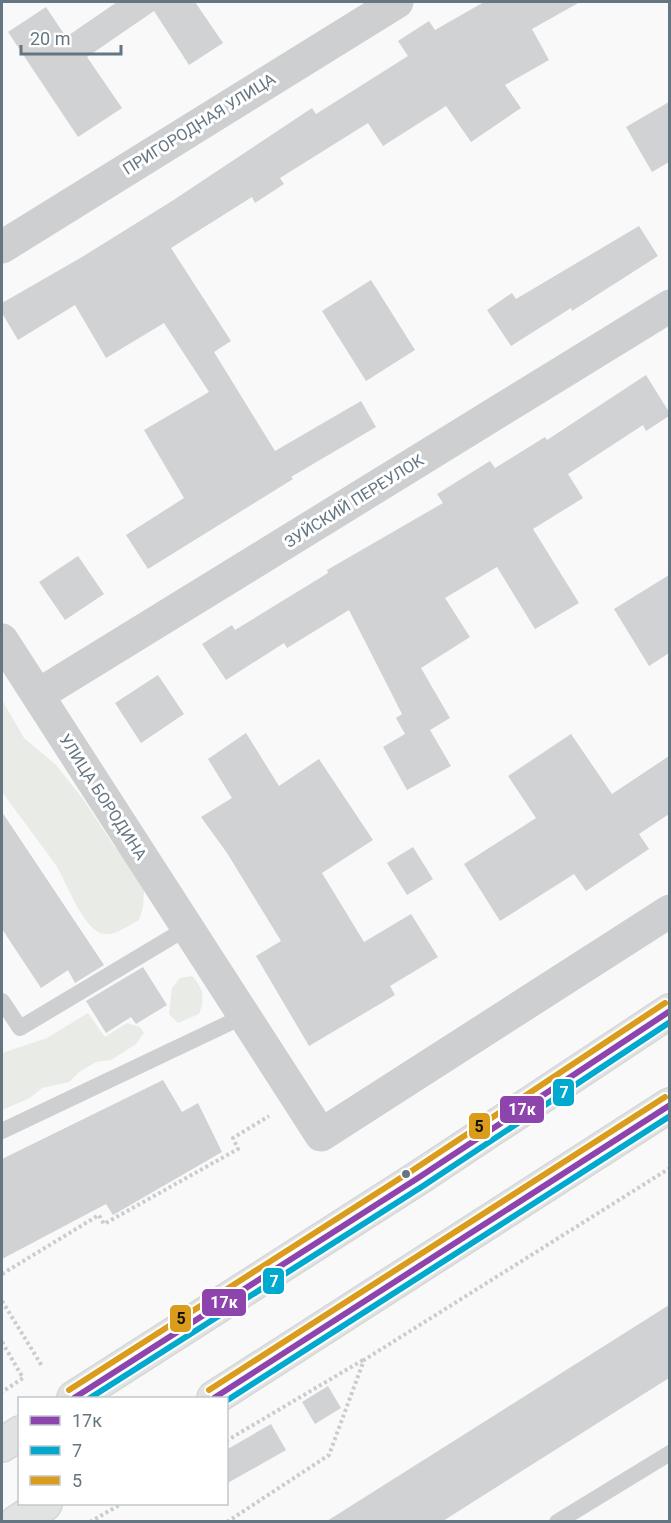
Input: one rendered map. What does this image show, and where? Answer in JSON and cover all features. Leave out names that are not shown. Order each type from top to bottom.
[{"type":"main road","points":[[76,1397],[418,1178],[669,1011]]},
{"type":"main road","points":[[216,1397],[669,1105]]},
{"type":"main road","points":[[2,1445],[18,1434]]},
{"type":"street","name":"ПРИГОРОДНАЯ УЛИЦА","points":[[2,246],[397,2]]},
{"type":"street","name":"ЗУЙСКИЙ ПЕРЕУЛОК","points":[[38,695],[669,306]]},
{"type":"street","name":"УЛИЦА БОРОДИНА","points":[[2,640],[321,1135],[669,911]]},
{"type":"lane","points":[[2,1001],[20,1028],[187,928]]},
{"type":"lane","points":[[2,1131],[244,1016]]},
{"type":"lane","points":[[557,1521],[669,1453]]},
{"type":"path","points":[[2,1274],[99,1215],[104,1224],[238,1149],[232,1138],[298,1099]]},
{"type":"path","points":[[228,1440],[364,1360],[669,1168]]},
{"type":"path","points":[[2,1300],[42,1366]]},
{"type":"path","points":[[2,1342],[23,1378],[2,1392]]},
{"type":"path","points":[[227,1521],[329,1455],[364,1360]]},
{"type":"path","points":[[90,1521],[118,1505]]},
{"type":"shaded area","points":[[2,700],[24,738],[56,765],[83,799],[114,846],[134,866],[141,878],[144,892],[139,920],[117,932],[108,934],[97,931],[89,925],[56,865],[2,792]]},
{"type":"shaded area","points":[[192,976],[201,990],[203,998],[201,1008],[199,1014],[178,1023],[169,1014],[172,988],[180,978]]},
{"type":"shaded area","points":[[88,1013],[105,1037],[127,1023],[140,1027],[144,1033],[136,1044],[111,1060],[96,1062],[79,1072],[69,1082],[42,1088],[30,1098],[2,1110],[2,1053],[47,1038]]},
{"type":"building","points":[[117,2],[195,2],[223,43],[189,65],[154,11],[87,57],[122,108],[78,137],[8,32],[46,7],[66,37]]},
{"type":"building","points":[[484,2],[580,2],[532,29],[549,60],[505,85],[521,108],[471,142],[446,106],[383,146],[368,123],[280,178],[284,184],[255,203],[252,197],[171,248],[231,341],[214,352],[275,451],[361,401],[376,427],[291,477],[293,479],[148,569],[126,535],[184,498],[144,430],[209,392],[164,323],[106,358],[75,305],[18,340],[2,313],[2,303],[172,201],[312,108],[316,114],[408,56],[398,41],[429,21],[435,30]]},
{"type":"building","points":[[669,102],[669,162],[652,172],[626,127]]},
{"type":"building","points":[[639,226],[658,256],[572,311],[571,308],[511,346],[487,310],[512,293],[516,299]]},
{"type":"building","points":[[371,280],[415,350],[366,381],[322,311]]},
{"type":"building","points":[[646,375],[669,412],[669,416],[646,431],[643,425],[568,474],[583,498],[533,529],[579,603],[535,629],[497,567],[445,598],[470,637],[421,668],[450,718],[430,730],[451,766],[407,790],[383,747],[405,734],[396,718],[402,714],[349,610],[287,648],[284,643],[226,680],[202,644],[232,625],[235,630],[328,573],[327,570],[443,503],[437,494],[490,461],[495,468],[545,437],[547,440]]},
{"type":"building","points":[[78,556],[104,594],[65,620],[39,582]]},
{"type":"building","points":[[669,575],[669,653],[649,666],[614,609]]},
{"type":"building","points":[[158,675],[184,714],[141,743],[115,703]]},
{"type":"building","points":[[246,733],[279,786],[319,759],[373,840],[322,873],[364,942],[411,914],[438,957],[390,986],[395,995],[309,1046],[256,956],[281,941],[227,853],[201,817],[232,798],[208,759]]},
{"type":"building","points":[[571,734],[612,794],[669,756],[669,814],[639,834],[649,849],[586,891],[574,874],[500,921],[464,864],[536,818],[508,776]]},
{"type":"building","points":[[2,812],[104,965],[75,983],[68,970],[41,988],[2,929]]},
{"type":"building","points":[[413,847],[433,879],[407,895],[387,863]]},
{"type":"building","points":[[143,967],[167,1005],[136,1024],[131,1017],[106,1033],[86,1001]]},
{"type":"building","points":[[163,1080],[182,1112],[198,1103],[222,1152],[113,1215],[106,1204],[2,1259],[2,1159]]},
{"type":"building","points":[[669,1305],[669,1378],[443,1521],[327,1521]]},
{"type":"building","points":[[328,1386],[341,1408],[315,1424],[302,1402]]},
{"type":"building","points":[[271,1424],[286,1450],[228,1483],[228,1449]]},
{"type":"transit line","name":"5","points":[[69,1390],[413,1170],[665,1003]]},
{"type":"transit line","name":"17к","points":[[76,1397],[418,1178],[670,1011]]},
{"type":"transit line","name":"7","points":[[92,1397],[423,1186],[670,1022]]},
{"type":"transit line","name":"5","points":[[209,1390],[665,1097]]},
{"type":"transit line","name":"17к","points":[[216,1397],[670,1105]]},
{"type":"transit line","name":"7","points":[[228,1400],[670,1116]]}]
